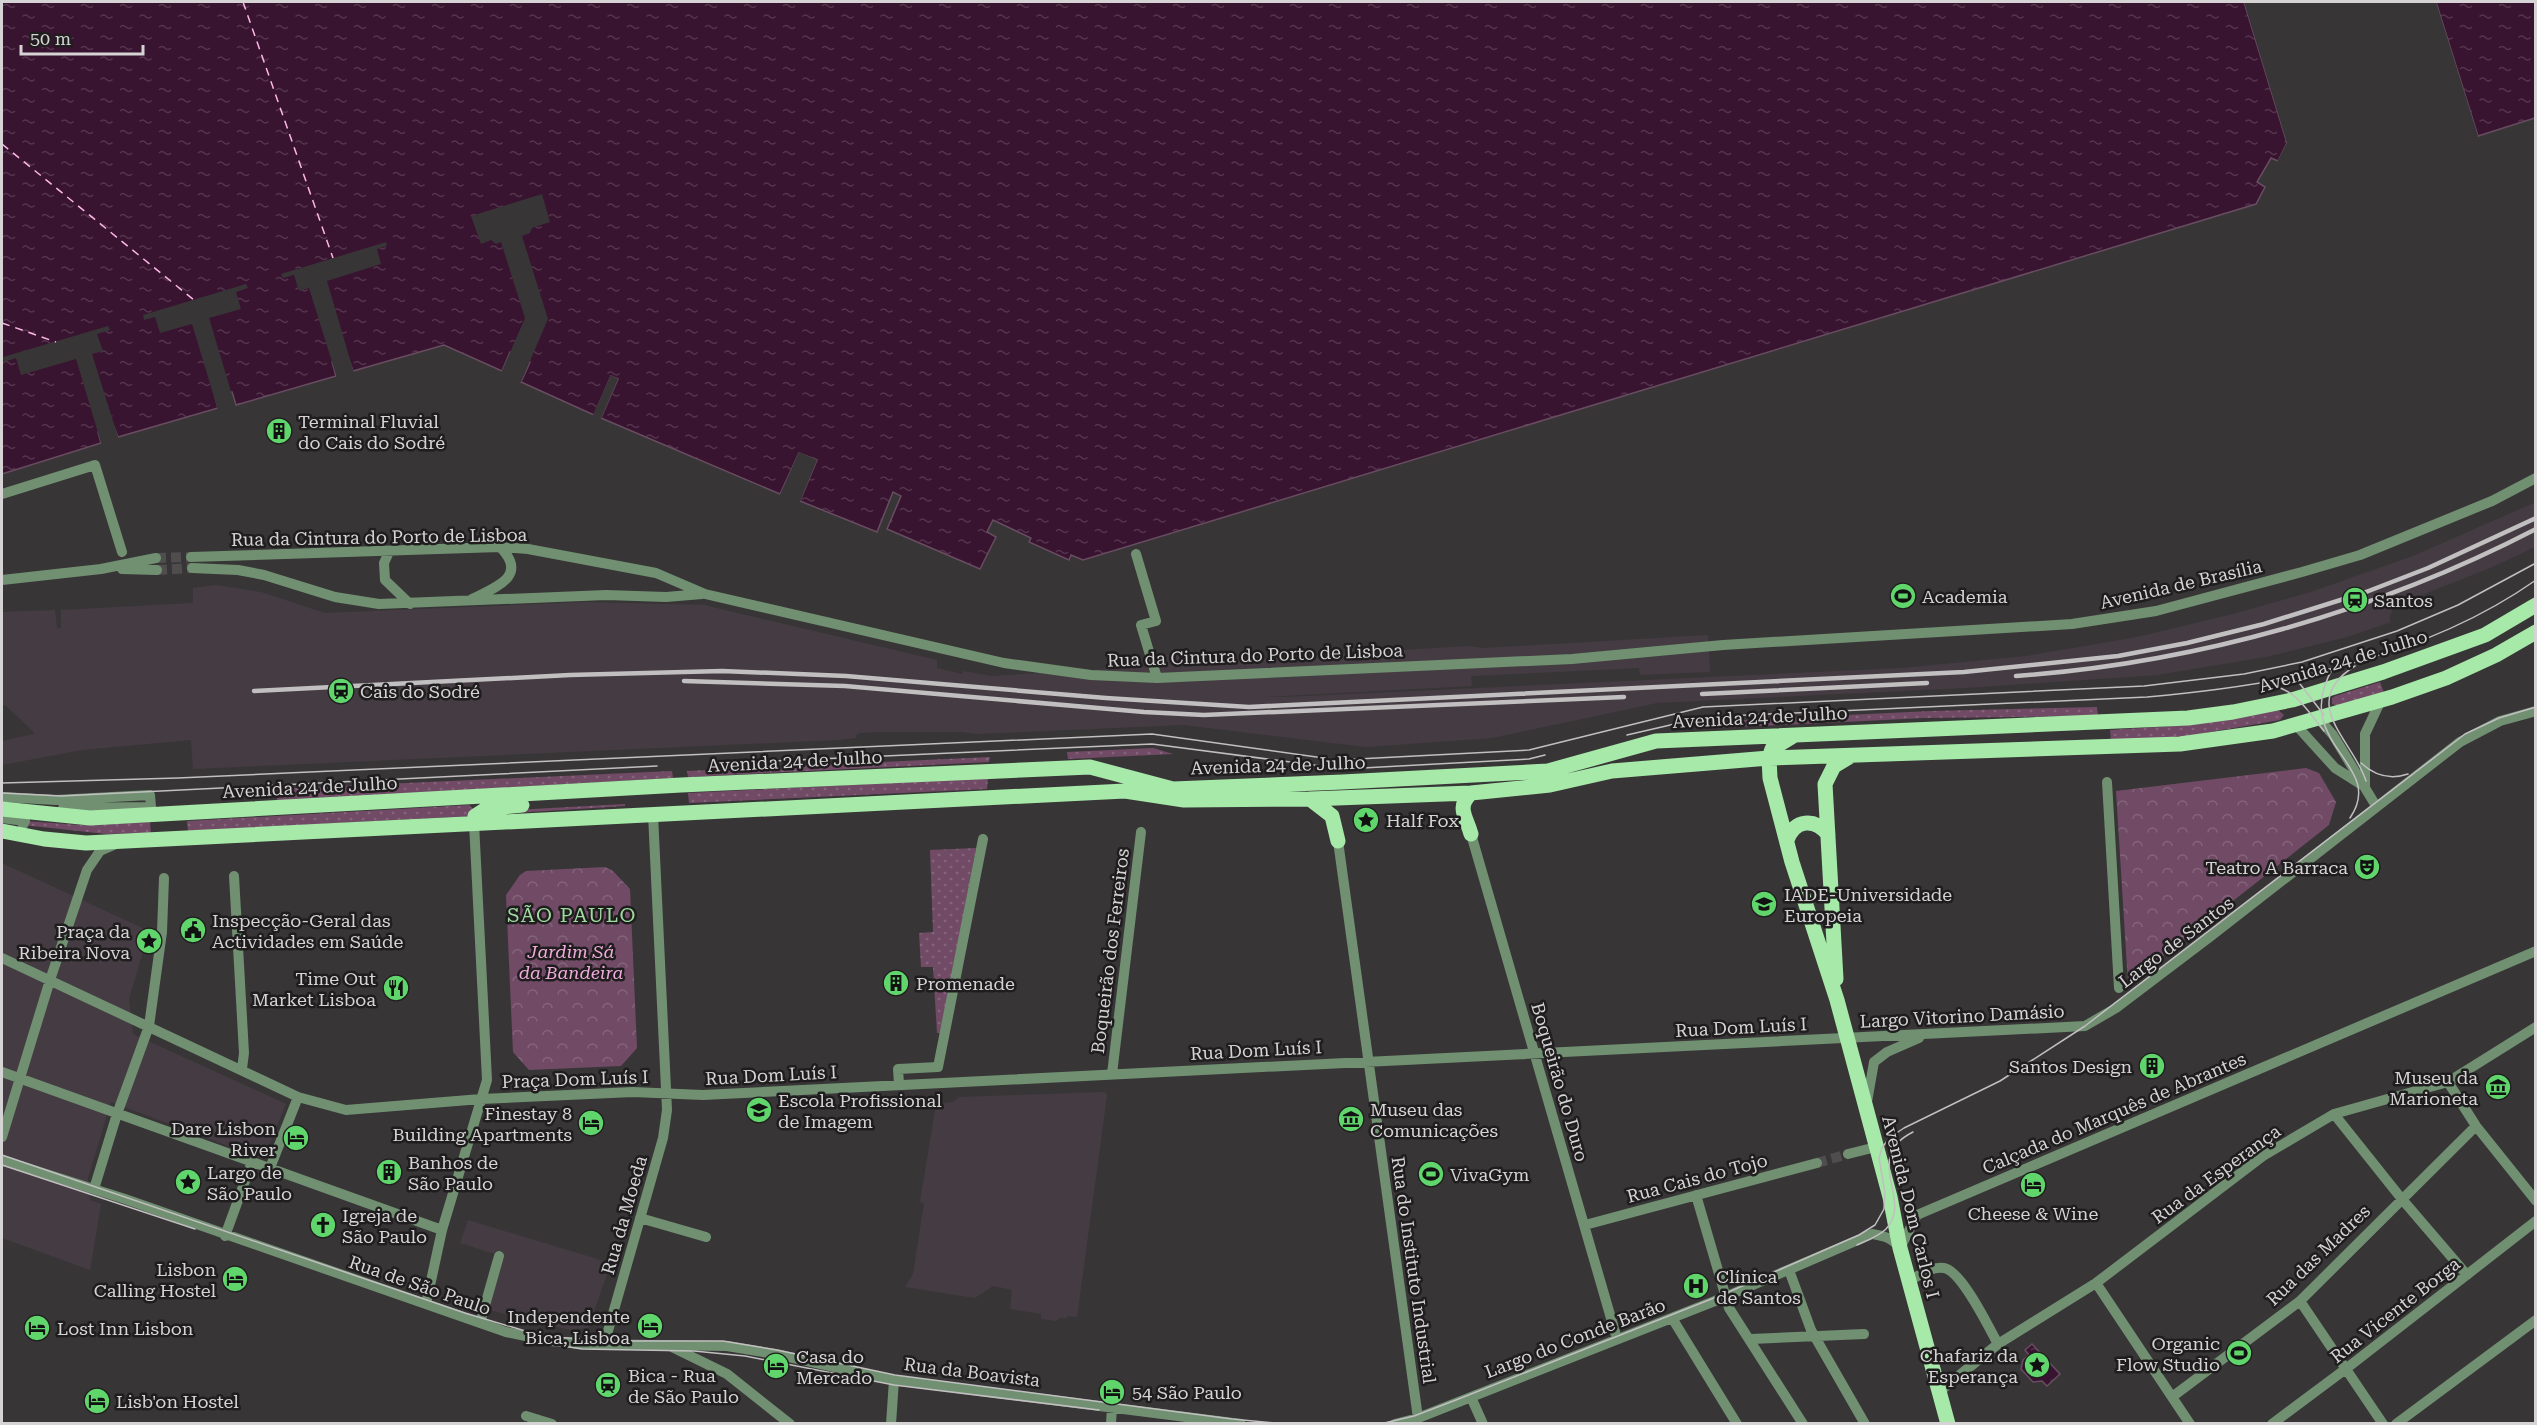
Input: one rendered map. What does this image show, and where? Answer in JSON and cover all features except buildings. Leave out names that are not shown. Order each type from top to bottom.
[{"type":"main road","name":"Avenida 24 de Julho","points":[[2,809],[90,818],[651,787],[1090,767],[1173,789],[1548,771],[1656,741],[2187,718],[2233,712],[2292,700],[2383,672],[2485,635],[2535,605]]},
{"type":"main road","name":"Avenida 24 de Julho","points":[[3,827],[44,839],[86,843],[1125,791],[1184,800],[1310,799],[1471,793],[1550,785],[1612,771],[1769,758],[2180,744],[2253,734],[2296,725],[2381,700],[2446,678],[2496,655],[2535,632]]},
{"type":"main road","points":[[2292,700],[2319,719]]},
{"type":"main road","points":[[2292,700],[2296,725]]},
{"type":"main road","points":[[1769,758],[1772,749],[1795,735]]},
{"type":"main road","name":"Avenida Dom Carlos I","points":[[1837,1000],[1825,784],[1829,772],[1847,757],[1874,754]]},
{"type":"main road","name":"Avenida Dom Carlos I","points":[[1769,758],[1770,778],[1786,840],[1837,1000],[1900,1248],[1948,1424]]},
{"type":"main road","points":[[651,787],[653,814]]},
{"type":"main road","points":[[474,823],[475,816],[483,810],[529,804],[555,793]]},
{"type":"main road","points":[[1471,793],[1463,801],[1463,809],[1471,834]]},
{"type":"main road","points":[[1310,799],[1332,816],[1338,841]]},
{"type":"main road","points":[[1786,840],[1794,828],[1806,822],[1814,822],[1828,834]]},
{"type":"street","points":[[2,494],[95,465],[122,552]]},
{"type":"street","name":"Avenida de Brasília","points":[[1743,644],[2072,624],[2156,610],[2360,555],[2492,501],[2535,478]]},
{"type":"street","name":"Rua da Cintura do Porto de Lisboa","points":[[705,594],[666,597],[606,595],[379,604],[346,599],[238,570],[191,563],[500,547],[528,549],[656,573],[705,594],[1004,663],[1091,675],[1157,678],[1572,659],[1743,644]]},
{"type":"street","points":[[466,602],[500,585],[510,575],[512,569],[509,556],[500,547]]},
{"type":"street","points":[[389,552],[384,563],[386,580],[391,588],[410,604]]},
{"type":"street","points":[[1136,554],[1156,621],[1141,625],[1157,678]]},
{"type":"street","points":[[2,580],[157,564]]},
{"type":"street","points":[[2365,787],[2365,734],[2381,700]]},
{"type":"street","name":"Largo de Santos","points":[[2079,1026],[2093,1023],[2116,1008],[2376,806],[2477,731],[2535,711]]},
{"type":"street","points":[[2319,719],[2333,735],[2376,806]]},
{"type":"street","points":[[2296,725],[2335,768],[2365,787]]},
{"type":"street","name":"Largo de Santos","points":[[2106,782],[2119,988]]},
{"type":"street","points":[[2,797],[56,800],[150,795],[151,807],[81,809],[2,802]]},
{"type":"street","name":"Praça Dom Luís I","points":[[474,823],[487,1080],[481,1099],[633,1092],[666,1094],[653,814]]},
{"type":"street","name":"Boqueirão dos Ferreiros","points":[[1112,1074],[1141,832]]},
{"type":"street","name":"Boqueirão do Duro","points":[[1471,834],[1617,1340]]},
{"type":"street","points":[[899,1084],[898,1069],[938,1067],[983,839]]},
{"type":"street","points":[[2,1137],[50,980],[91,863],[105,849],[129,841]]},
{"type":"street","name":"Rua do Instituto Industrial","points":[[1338,841],[1418,1418]]},
{"type":"street","points":[[234,876],[244,1053],[242,1069]]},
{"type":"street","points":[[94,1189],[117,1114],[149,1026],[162,932],[164,878]]},
{"type":"street","name":"Calçada do Marquês de Abrantes","points":[[1900,1248],[1917,1215],[2535,951]]},
{"type":"street","points":[[2,958],[298,1097],[346,1110],[481,1099],[442,1230],[426,1304]]},
{"type":"street","name":"Largo Vitorino Damásio","points":[[1847,1039],[2079,1026]]},
{"type":"street","name":"Rua da Esperança","points":[[1940,1391],[1998,1344],[2096,1283],[2263,1156],[2334,1114],[2448,1082],[2535,1027]]},
{"type":"street","points":[[1866,1109],[1874,1062],[1887,1052],[1925,1036]]},
{"type":"street","name":"Rua Dom Luís I","points":[[666,1094],[703,1095],[1847,1039]]},
{"type":"street","points":[[2,1072],[442,1230]]},
{"type":"street","points":[[2448,1082],[2476,1126],[2535,1201]]},
{"type":"street","name":"Rua da Moeda","points":[[604,1345],[663,1138],[666,1094]]},
{"type":"street","points":[[270,1168],[298,1097]]},
{"type":"street","points":[[2334,1114],[2401,1198],[2467,1275]]},
{"type":"street","name":"Rua das Madres","points":[[2172,1396],[2300,1301],[2401,1198],[2476,1126]]},
{"type":"street","points":[[1848,1154],[1876,1147]]},
{"type":"street","name":"Rua de São Paulo","points":[[2,1160],[94,1189],[506,1332],[550,1341],[604,1345],[700,1344]]},
{"type":"street","points":[[225,1236],[252,1162]]},
{"type":"street","name":"Rua Cais do Tojo","points":[[1585,1225],[1817,1163]]},
{"type":"street","points":[[1696,1195],[1725,1297],[1741,1328],[1751,1339],[1803,1424]]},
{"type":"street","points":[[640,1218],[706,1237]]},
{"type":"street","name":"Rua Vicente Borga","points":[[2272,1424],[2348,1368],[2535,1221]]},
{"type":"street","points":[[1725,1297],[1872,1234],[1883,1235],[1894,1240],[1900,1248]]},
{"type":"street","points":[[480,1323],[499,1256]]},
{"type":"street","points":[[1909,1281],[1930,1269],[1945,1268],[1958,1275],[1998,1344]]},
{"type":"street","points":[[1789,1270],[1814,1336],[1865,1424]]},
{"type":"street","points":[[2096,1283],[2190,1424]]},
{"type":"street","name":"Largo do Conde Barão","points":[[1471,1397],[1725,1297]]},
{"type":"street","points":[[2300,1301],[2348,1368],[2384,1424]]},
{"type":"street","points":[[1672,1318],[1737,1424]]},
{"type":"street","points":[[2396,1424],[2535,1320]]},
{"type":"street","points":[[1751,1339],[1864,1334]]},
{"type":"street","points":[[665,1344],[727,1374],[790,1424]]},
{"type":"street","name":"Rua da Boavista","points":[[700,1344],[752,1350],[894,1380],[1241,1424]]},
{"type":"street","points":[[891,1424],[894,1380]]},
{"type":"street","points":[[1395,1424],[1418,1418],[1471,1397],[1483,1424]]},
{"type":"street","points":[[1111,1424],[1112,1406]]},
{"type":"street","points":[[526,1416],[552,1424]]},
{"type":"shaded area","points":[[2536,502],[2535,547],[2490,568],[2394,606],[2389,618],[2391,622],[2347,637],[2266,657],[2157,675],[1965,688],[1657,703],[1492,738],[1366,747],[1184,725],[977,734],[880,732],[860,733],[856,735],[856,738],[838,740],[193,769],[191,740],[82,750],[2,765],[2,741],[34,734],[5,705],[2,705],[2,612],[55,610],[57,628],[61,628],[61,610],[193,603],[193,588],[216,585],[261,592],[325,613],[585,602],[704,605],[937,660],[937,668],[962,674],[963,671],[992,676],[1109,669],[1109,660],[1119,660],[1120,668],[1154,666],[1154,656],[1197,653],[1198,663],[1467,646],[1483,648],[1708,635],[1710,672],[1640,675],[1639,668],[1471,676],[1472,686],[1264,697],[1284,697],[1902,668],[2026,656],[2137,637],[2311,592],[2413,556]]},
{"type":"shaded area","points":[[2,863],[149,931],[129,999],[133,1034],[286,1104],[263,1159],[111,1102],[88,1178],[90,1200],[101,1204],[90,1270],[2,1238]]},
{"type":"shaded area","points":[[1105,1092],[1107,1096],[1077,1317],[1067,1316],[1067,1318],[1060,1318],[1056,1321],[1041,1319],[1041,1314],[1010,1309],[1012,1290],[993,1286],[975,1298],[905,1287],[913,1274],[924,1203],[920,1202],[936,1104],[953,1102],[959,1097]]},
{"type":"shaded area","points":[[468,1220],[611,1263],[588,1328],[570,1330],[489,1310],[499,1258],[504,1259],[504,1257],[460,1243]]},
{"type":"green space","points":[[2380,682],[2384,693],[2338,706],[2332,704],[2332,698],[2335,696]]},
{"type":"green space","points":[[2097,707],[2098,716],[1924,718],[1700,729],[1700,722],[1931,711]]},
{"type":"green space","points":[[2278,710],[2284,715],[2280,720],[2188,736],[2111,741],[2110,730],[2187,725]]},
{"type":"green space","points":[[1153,748],[1173,754],[1068,759],[1067,752]]},
{"type":"green space","points":[[990,757],[989,762],[688,777],[687,771]]},
{"type":"green space","points":[[2306,768],[2319,773],[2336,802],[2329,825],[2128,984],[2116,791]]},
{"type":"green space","points":[[672,771],[673,778],[277,801],[276,789]]},
{"type":"green space","points":[[988,778],[987,789],[689,803],[688,793]]},
{"type":"green space","points":[[625,804],[625,806],[515,813],[515,810]]},
{"type":"green space","points":[[469,805],[474,810],[471,816],[188,831],[187,821]]},
{"type":"green space","points":[[25,821],[80,825],[150,822],[151,833],[106,834],[23,825]]},
{"type":"green space","points":[[976,848],[941,1033],[937,1033],[933,967],[921,967],[919,933],[933,932],[930,850]]},
{"type":"green space","name":"Jardim Sá da Bandeira","points":[[605,867],[613,871],[630,889],[637,1048],[621,1066],[529,1070],[513,1052],[506,895],[520,875],[526,871]]},
{"type":"water","points":[[2,2],[2244,2],[2287,143],[2278,161],[2271,158],[2257,182],[2265,187],[2256,204],[1083,560],[1071,555],[1069,560],[1029,542],[1031,538],[993,520],[987,532],[996,537],[980,569],[887,529],[901,496],[893,492],[877,532],[800,501],[817,460],[799,453],[780,494],[601,418],[618,379],[611,376],[594,415],[521,382],[530,362],[510,352],[502,371],[444,345],[353,371],[348,357],[332,362],[336,376],[236,405],[232,392],[215,397],[218,408],[118,437],[114,427],[98,432],[101,443],[2,474]]},
{"type":"water","points":[[2436,2],[2535,2],[2535,118],[2478,136]]},
{"type":"water","name":"Chafariz da Esperança","points":[[2032,1344],[2060,1374],[2047,1386],[2042,1381],[2033,1382],[2021,1369],[2023,1360],[2029,1355],[2025,1350]]},
{"type":"pier","points":[[2244,2],[2247,2],[2290,142],[2278,164],[2276,164],[2287,143]]},
{"type":"pier","points":[[2433,2],[2436,2],[2478,136],[2475,137]]},
{"type":"pier","points":[[542,194],[550,222],[532,228],[530,233],[522,236],[548,319],[521,382],[519,381],[527,363],[511,356],[504,372],[501,373],[525,318],[501,242],[496,244],[491,240],[481,244],[471,216]]},
{"type":"pier","points":[[386,242],[387,246],[377,249],[381,264],[327,281],[354,373],[350,372],[347,361],[335,364],[339,375],[337,378],[309,288],[299,291],[294,275],[283,278],[281,274]]},
{"type":"pier","points":[[246,284],[248,288],[236,292],[241,309],[209,318],[236,408],[233,406],[230,395],[218,399],[221,408],[218,410],[192,324],[160,333],[155,317],[144,320],[143,315]]},
{"type":"pier","points":[[108,326],[110,330],[97,334],[103,351],[92,354],[119,440],[115,439],[112,430],[101,434],[104,443],[102,446],[76,359],[21,375],[16,358],[4,362],[3,357]]},
{"type":"pier","points":[[611,375],[618,379],[600,421],[598,417],[614,380],[596,416],[592,417]]},
{"type":"pier","points":[[799,452],[817,460],[799,504],[797,500],[813,462],[801,456],[783,495],[779,497]]},
{"type":"ferry route","points":[[243,2],[333,258]]},
{"type":"ferry route","points":[[2,144],[194,300]]},
{"type":"ferry route","points":[[2,323],[56,342]]},
{"type":"tunnel","points":[[156,558],[191,557]]},
{"type":"tunnel","points":[[157,570],[192,568]]},
{"type":"tunnel","points":[[1817,1163],[1848,1154]]},
{"type":"tram line","points":[[2,783],[178,778],[1152,734],[1338,760],[1529,750],[1703,707],[2144,686],[2244,674],[2302,662],[2397,631],[2458,605],[2536,563]]},
{"type":"tram line","points":[[1627,735],[1705,717],[2147,697],[2249,685],[2349,664],[2398,649],[2492,608],[2536,580]]},
{"type":"tram line","points":[[2334,666],[2323,693],[2322,715],[2328,734],[2357,782],[2358,799],[2350,818]]},
{"type":"tram line","points":[[2355,666],[2338,680],[2330,694],[2329,708],[2334,722],[2360,766],[2366,781]]},
{"type":"tram line","points":[[2287,675],[2300,684],[2324,715]]},
{"type":"tram line","points":[[2266,685],[2285,690],[2293,695],[2324,731]]},
{"type":"tram line","points":[[1380,1424],[1414,1416],[1456,1400],[1724,1294],[1859,1235],[1875,1225],[1884,1209],[1885,1193],[1879,1158],[1889,1138],[1904,1128],[2000,1081],[2085,1026],[2465,734],[2499,718],[2536,707]]},
{"type":"tram line","points":[[726,763],[1152,744],[1344,769],[1529,759],[1545,755]]},
{"type":"tram line","points":[[2361,763],[2383,776],[2395,777],[2408,774]]},
{"type":"tram line","points":[[2,793],[61,796],[657,766]]},
{"type":"tram line","points":[[1857,1245],[1883,1232],[1893,1218],[1895,1205],[1889,1166],[1891,1154],[1898,1142],[1913,1132]]},
{"type":"tram line","points":[[2,1155],[465,1313],[532,1333],[554,1337],[613,1341],[723,1341],[895,1375],[1286,1424]]},
{"type":"tram line","points":[[2,1165],[195,1229]]},
{"type":"tram line","points":[[543,1343],[582,1349],[694,1351],[745,1356],[894,1385],[1099,1410]]},
{"type":"railway","points":[[254,691],[570,675],[722,671],[846,676],[1106,698],[1249,707],[1964,672],[2118,656],[2187,643],[2264,624],[2366,592],[2428,568],[2536,518]]},
{"type":"railway","points":[[2016,676],[2151,659],[2217,646],[2284,629],[2349,609],[2413,585],[2475,559],[2536,529]]},
{"type":"railway","points":[[684,681],[845,686],[1144,712],[1204,715],[1624,697]]},
{"type":"railway","points":[[1702,694],[1927,683]]},
{"type":"place","name":"Terminal Fluvial do Cais do Sodré","points":[[279,431]]},
{"type":"place","name":"Academia","points":[[1903,596]]},
{"type":"place","name":"Santos","points":[[2355,600]]},
{"type":"place","name":"Cais do Sodré","points":[[341,691]]},
{"type":"place","name":"Half Fox","points":[[1366,820]]},
{"type":"place","name":"Teatro A Barraca","points":[[2367,867]]},
{"type":"place","name":"IADE-Universidade Europeia","points":[[1764,904]]},
{"type":"place","name":"Inspecção-Geral das Actividades em Saúde","points":[[193,930]]},
{"type":"place","name":"Praça da Ribeira Nova","points":[[149,941]]},
{"type":"place","name":"Promenade","points":[[896,983]]},
{"type":"place","name":"Time Out Market Lisboa","points":[[396,988]]},
{"type":"place","name":"Santos Design","points":[[2152,1066]]},
{"type":"place","name":"Museu da Marioneta","points":[[2498,1087]]},
{"type":"place","name":"Escola Profissional de Imagem","points":[[759,1110]]},
{"type":"place","name":"Museu das Comunicações","points":[[1351,1119]]},
{"type":"place","name":"Finestay 8 Building Apartments","points":[[591,1123]]},
{"type":"place","name":"Dare Lisbon River","points":[[296,1138]]},
{"type":"place","name":"Banhos de São Paulo","points":[[389,1172]]},
{"type":"place","name":"VivaGym","points":[[1431,1174]]},
{"type":"place","name":"Largo de São Paulo","points":[[188,1182]]},
{"type":"place","name":"Cheese & Wine","points":[[2033,1185]]},
{"type":"place","name":"Igreja de São Paulo","points":[[323,1225]]},
{"type":"place","name":"Lisbon Calling Hostel","points":[[235,1279]]},
{"type":"place","name":"Clínica de Santos","points":[[1696,1286]]},
{"type":"place","name":"Independente Bica, Lisboa","points":[[650,1326]]},
{"type":"place","name":"Lost Inn Lisbon","points":[[37,1328]]},
{"type":"place","name":"Organic Flow Studio","points":[[2239,1353]]},
{"type":"place","name":"Chafariz da Esperança","points":[[2037,1365]]},
{"type":"place","name":"Casa do Mercado","points":[[776,1366]]},
{"type":"place","name":"Bica - Rua de São Paulo","points":[[608,1385]]},
{"type":"place","name":"54 São Paulo","points":[[1112,1392]]},
{"type":"place","name":"Lisb'on Hostel","points":[[97,1401]]},
{"type":"district","name":"SÃO PAULO","points":[[572,915]]}]
